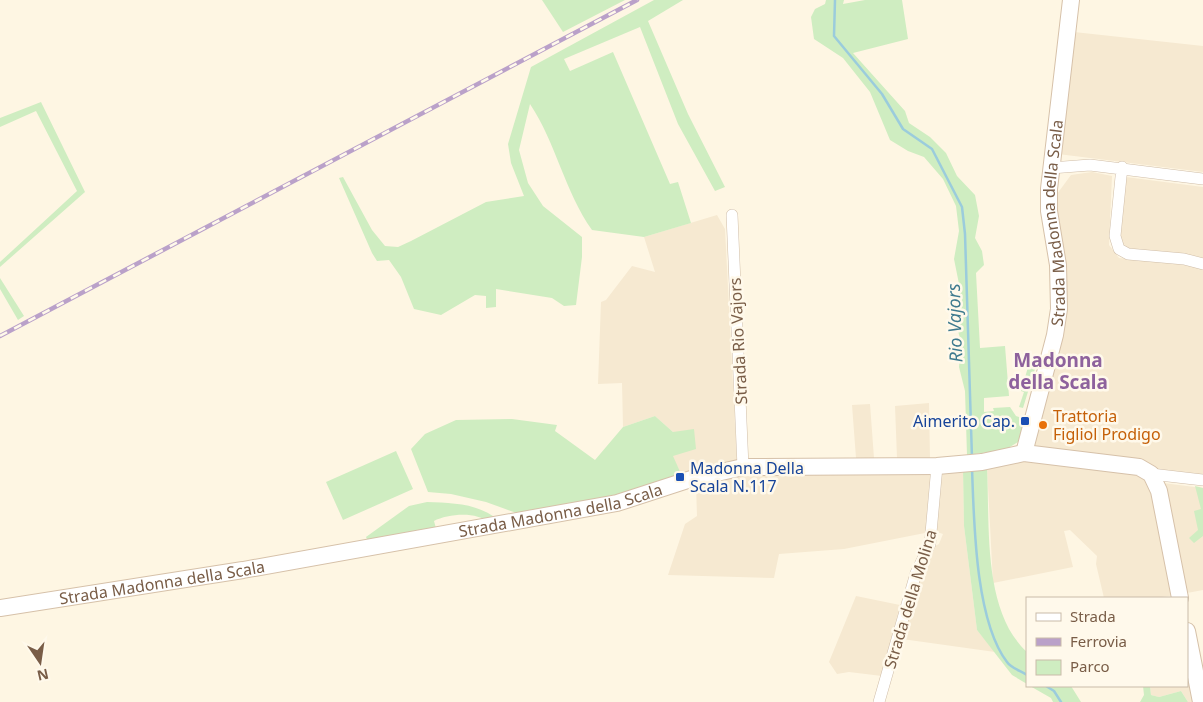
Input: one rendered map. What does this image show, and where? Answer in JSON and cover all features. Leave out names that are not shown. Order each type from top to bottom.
[{"type":"street","name":"Strada Madonna della Scala","points":[[0,608],[243,570],[617,504],[699,477],[743,467],[937,466],[982,462],[1024,452],[1055,335],[1059,309],[1058,265],[1049,211],[1051,168],[1071,0]]},
{"type":"street","points":[[1051,168],[1090,165],[1122,167],[1203,179]]},
{"type":"street","points":[[1122,167],[1114,236],[1119,249],[1128,254],[1184,259],[1203,264]]},
{"type":"street","name":"Strada Rio Vajors","points":[[732,215],[743,467]]},
{"type":"street","points":[[1024,452],[1138,467],[1151,474],[1203,480]]},
{"type":"street","name":"Strada della Molina","points":[[879,702],[916,573],[930,544],[934,526],[937,466]]},
{"type":"street","points":[[1151,474],[1159,491],[1180,597]]},
{"type":"street","points":[[1188,636],[1201,702]]},
{"type":"shaded area","points":[[1074,32],[1203,46],[1203,172],[1058,154]]},
{"type":"shaded area","points":[[1092,172],[1112,176],[1109,245],[1119,258],[1180,264],[1203,269],[1203,478],[1029,448],[1054,362],[1057,194],[1071,175]]},
{"type":"shaded area","points":[[1126,177],[1203,187],[1203,259],[1128,248],[1120,241]]},
{"type":"shaded area","points":[[717,215],[725,229],[737,463],[682,476],[672,456],[673,432],[655,416],[623,427],[622,383],[598,384],[601,302],[606,300],[632,266],[655,272],[644,237]]},
{"type":"shaded area","points":[[929,403],[930,459],[897,458],[895,406]]},
{"type":"shaded area","points":[[870,404],[874,458],[856,458],[852,405]]},
{"type":"shaded area","points":[[1040,459],[1131,471],[1148,483],[1155,497],[1176,595],[1161,597],[1104,597],[1096,564],[1097,556],[1070,530],[1064,531],[1073,567],[993,583],[987,467]]},
{"type":"shaded area","points":[[933,470],[930,532],[844,549],[779,554],[774,578],[668,575],[685,524],[697,516],[696,485],[728,476],[774,472]]},
{"type":"shaded area","points":[[963,470],[964,526],[977,630],[995,652],[902,639],[914,592],[933,547],[939,544],[943,534],[937,532],[939,473]]},
{"type":"shaded area","points":[[1163,483],[1203,488],[1203,590],[1187,593]]},
{"type":"shaded area","points":[[856,596],[900,605],[882,676],[849,672],[837,674],[829,662]]},
{"type":"shaded area","points":[[1188,664],[1195,702],[1188,702],[1181,691],[1159,697],[1151,695],[1150,687],[1188,687]]},
{"type":"green space","points":[[542,0],[625,0],[563,32]]},
{"type":"green space","points":[[654,0],[683,0],[648,21],[688,114],[725,187],[715,191],[678,124],[640,27],[564,59],[570,71],[613,52],[670,184],[678,182],[691,223],[644,237],[592,230],[575,200],[547,135],[530,104],[519,150],[528,183],[543,206],[582,237],[582,257],[576,305],[564,306],[552,298],[496,289],[496,307],[486,308],[486,296],[475,295],[441,315],[414,309],[401,277],[389,260],[377,261],[372,253],[339,178],[343,177],[372,230],[385,246],[398,247],[486,202],[524,196],[511,163],[508,144],[531,67]]},
{"type":"green space","points":[[826,0],[844,0],[843,4],[865,0],[902,0],[908,39],[853,53],[905,111],[909,123],[930,137],[946,153],[957,176],[975,195],[979,216],[975,238],[982,251],[984,265],[976,273],[980,348],[1005,346],[1009,396],[984,398],[984,412],[994,411],[993,408],[1010,407],[1016,416],[1025,419],[1018,442],[1005,450],[967,455],[965,391],[959,367],[961,342],[954,316],[960,289],[954,259],[959,231],[956,206],[943,179],[924,157],[908,151],[890,140],[870,92],[843,58],[814,39],[811,17],[815,9],[825,4]]},
{"type":"green space","points":[[41,102],[85,192],[0,267],[0,262],[77,191],[36,111],[0,127],[0,118]]},
{"type":"green space","points":[[0,278],[24,316],[18,320],[0,289]]},
{"type":"green space","points":[[1031,357],[1038,359],[1023,408],[1019,407],[1024,392],[1021,391]]},
{"type":"green space","points":[[655,416],[673,432],[694,429],[696,449],[673,456],[682,476],[615,496],[522,515],[486,502],[451,494],[428,492],[411,449],[425,434],[456,420],[512,419],[557,425],[555,431],[595,460],[623,427]]},
{"type":"green space","points":[[396,451],[413,489],[343,520],[326,482]]},
{"type":"green space","points":[[987,467],[989,540],[995,590],[1002,614],[1012,635],[1026,651],[1026,683],[1012,675],[977,630],[964,526],[963,470]]},
{"type":"green space","points":[[1195,486],[1203,488],[1203,536],[1194,543],[1189,538],[1198,530],[1194,511],[1201,509]]},
{"type":"green space","points":[[427,502],[473,507],[490,514],[498,520],[489,523],[484,519],[470,515],[454,515],[434,521],[437,532],[369,544],[366,537],[409,506]]},
{"type":"green space","points":[[1032,687],[1072,687],[1081,702],[1053,702],[1051,698]]},
{"type":"green space","points":[[1143,687],[1150,687],[1151,695],[1159,697],[1181,691],[1188,702],[1140,702],[1144,695]]},
{"type":"waterway","name":"Rio Vajors","points":[[835,0],[834,36],[882,94],[903,129],[932,149],[962,207],[965,234],[972,458]]},
{"type":"waterway","name":"Rio Vajors","points":[[972,468],[978,569],[988,621],[996,644],[1007,662],[1026,674]]},
{"type":"waterway","name":"Rio Vajors","points":[[1048,687],[1054,691],[1061,702]]},
{"type":"railway","points":[[0,336],[637,0]]},
{"type":"place","name":"Aimerito Cap.","points":[[1025,421]]},
{"type":"place","name":"Trattoria Figliol Prodigo","points":[[1043,425]]},
{"type":"place","name":"Madonna Della Scala N.117","points":[[680,477]]},
{"type":"district","name":"Madonna della Scala","points":[[1058,371]]}]
